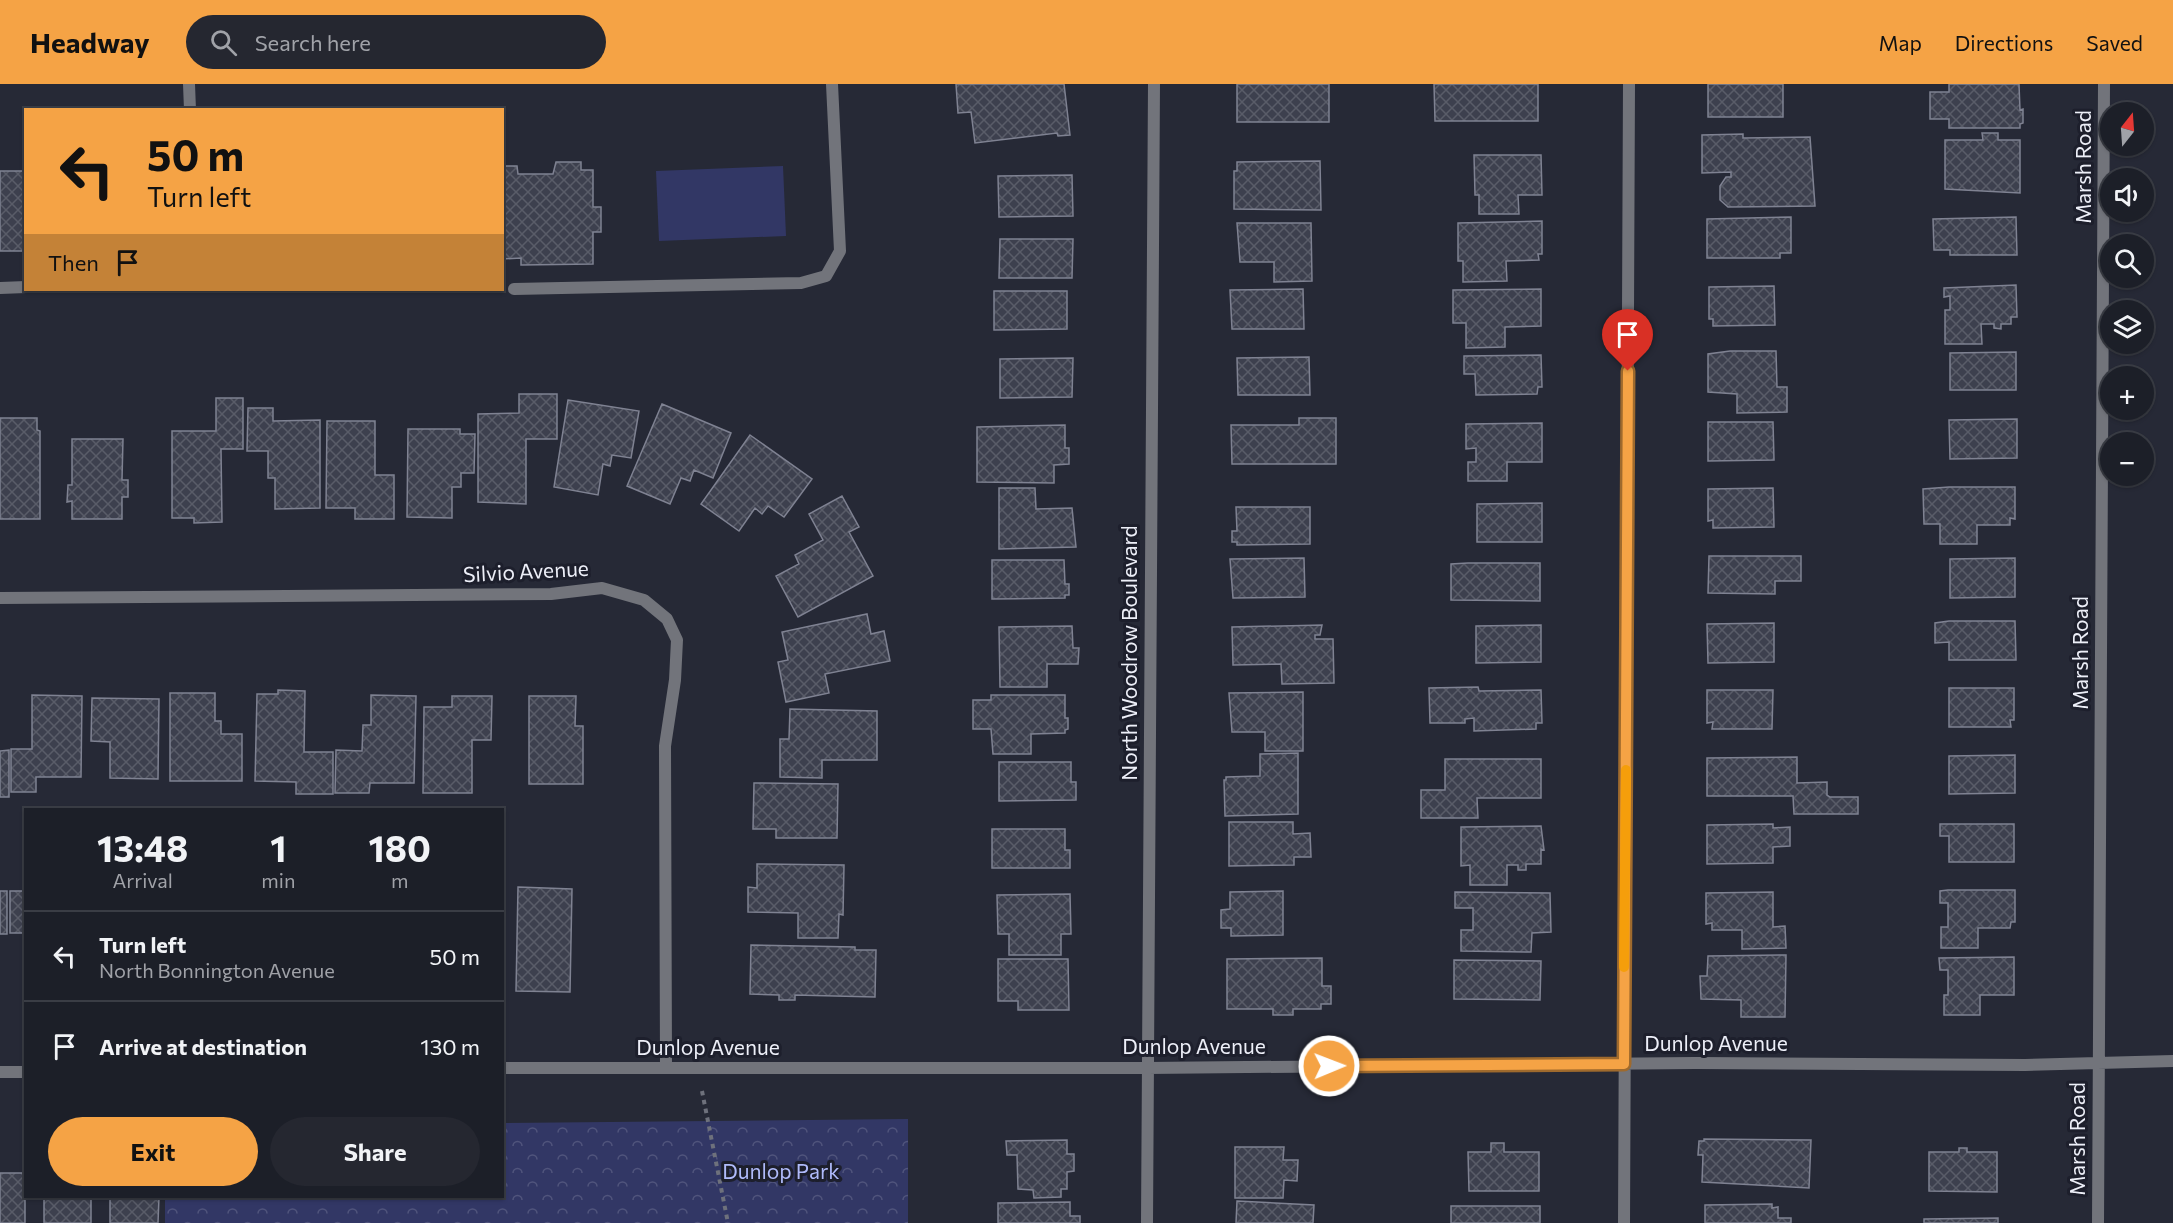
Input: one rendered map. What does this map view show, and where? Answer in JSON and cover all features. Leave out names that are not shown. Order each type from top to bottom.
[{"type":"street","points":[[189,84],[190,108]]},
{"type":"street","points":[[514,289],[801,283],[826,276],[840,251],[832,84]]},
{"type":"street","name":"North Woodrow Boulevard","points":[[1147,1223],[1154,84]]},
{"type":"street","points":[[1624,1223],[1629,84]]},
{"type":"street","name":"Marsh Road","points":[[2097,1223],[2104,84]]},
{"type":"street","points":[[0,288],[24,287]]},
{"type":"street","name":"Silvio Avenue","points":[[0,598],[551,594],[602,588],[644,600],[667,619],[677,640],[675,680],[665,746],[666,1067]]},
{"type":"street","name":"Dunlop Avenue","points":[[504,1068],[1147,1068],[1624,1064],[2098,1064],[2173,1061]]},
{"type":"street","points":[[0,1072],[24,1072]]},
{"type":"path","points":[[698,1068],[728,1223]]},
{"type":"green space","points":[[783,166],[786,236],[659,241],[656,171]]},
{"type":"green space","name":"Dunlop Park","points":[[908,1119],[908,1223],[165,1223],[165,1198],[504,1198],[504,1123]]},
{"type":"building","points":[[956,84],[1064,84],[1070,135],[1058,136],[1057,133],[975,143],[971,112],[958,113]]},
{"type":"building","points":[[1237,84],[1329,84],[1329,122],[1237,122]]},
{"type":"building","points":[[1434,84],[1538,84],[1538,121],[1435,121]]},
{"type":"building","points":[[1708,84],[1783,84],[1783,117],[1708,117]]},
{"type":"building","points":[[1949,84],[2019,84],[2023,123],[2020,124],[2020,128],[1949,128],[1949,119],[1930,119],[1930,92],[1949,92]]},
{"type":"building","points":[[1982,133],[1998,133],[1998,140],[2020,140],[2020,193],[1945,189],[1945,140],[1983,140]]},
{"type":"building","points":[[1743,134],[1743,138],[1810,137],[1815,206],[1728,207],[1720,200],[1720,186],[1726,177],[1731,177],[1731,172],[1702,173],[1702,135]]},
{"type":"building","points":[[1474,155],[1541,155],[1542,195],[1518,195],[1519,214],[1479,214],[1479,195],[1475,195]]},
{"type":"building","points":[[1320,161],[1321,210],[1234,209],[1234,171],[1237,171],[1237,162]]},
{"type":"building","points":[[556,162],[581,162],[581,170],[593,170],[593,207],[601,207],[601,232],[593,232],[593,264],[521,265],[521,258],[504,259],[504,166],[517,166],[518,174],[553,174]]},
{"type":"building","points":[[0,171],[24,171],[24,251],[0,251]]},
{"type":"building","points":[[1072,175],[1073,216],[999,217],[998,176]]},
{"type":"building","points":[[1791,217],[1791,253],[1780,253],[1780,258],[1707,258],[1707,219]]},
{"type":"building","points":[[2016,217],[2017,255],[1950,255],[1950,250],[1934,250],[1933,219]]},
{"type":"building","points":[[1542,221],[1542,254],[1538,254],[1539,260],[1506,261],[1507,281],[1463,282],[1463,261],[1458,261],[1458,223]]},
{"type":"building","points":[[1237,223],[1311,223],[1312,281],[1274,282],[1274,262],[1240,262]]},
{"type":"building","points":[[1000,239],[1073,239],[1072,278],[999,278]]},
{"type":"building","points":[[2016,285],[2017,317],[2011,317],[2011,324],[2001,324],[2001,329],[1994,328],[1994,324],[1981,324],[1982,344],[1945,344],[1945,310],[1950,310],[1950,296],[1944,297],[1944,288]]},
{"type":"building","points":[[1774,286],[1775,325],[1713,326],[1713,319],[1709,319],[1709,287]]},
{"type":"building","points":[[1303,289],[1304,329],[1232,329],[1230,290]]},
{"type":"building","points":[[1541,289],[1541,326],[1505,327],[1505,347],[1466,348],[1466,323],[1453,323],[1453,290]]},
{"type":"building","points":[[994,291],[1067,291],[1067,329],[994,330]]},
{"type":"building","points":[[1730,351],[1776,351],[1777,387],[1787,387],[1787,412],[1737,413],[1737,394],[1708,392],[1708,354]]},
{"type":"building","points":[[2016,352],[2016,390],[1950,390],[1950,353]]},
{"type":"building","points":[[1541,355],[1542,387],[1538,387],[1537,394],[1476,395],[1475,374],[1464,374],[1464,356]]},
{"type":"building","points":[[1309,357],[1310,395],[1238,395],[1237,358]]},
{"type":"building","points":[[1073,358],[1072,397],[1000,398],[1000,359]]},
{"type":"building","points":[[519,394],[557,394],[557,439],[526,439],[526,504],[478,502],[478,414],[519,413]]},
{"type":"building","points":[[216,398],[243,398],[243,449],[221,449],[222,522],[194,523],[194,518],[172,518],[172,431],[216,431]]},
{"type":"building","points":[[568,400],[639,411],[631,458],[612,455],[610,466],[603,464],[598,495],[554,487]]},
{"type":"building","points":[[662,404],[731,433],[713,478],[694,470],[690,481],[681,478],[670,504],[627,486]]},
{"type":"building","points":[[248,408],[273,408],[273,421],[320,420],[320,508],[275,509],[275,478],[268,478],[268,451],[247,451]]},
{"type":"building","points":[[0,418],[37,418],[37,430],[40,431],[40,519],[0,519]]},
{"type":"building","points":[[1299,418],[1336,418],[1336,464],[1232,464],[1231,425],[1299,425]]},
{"type":"building","points":[[2017,419],[2017,458],[1950,459],[1949,420]]},
{"type":"building","points":[[327,421],[375,421],[375,475],[394,475],[394,519],[355,519],[355,508],[326,508]]},
{"type":"building","points":[[1708,422],[1773,422],[1774,460],[1708,461]]},
{"type":"building","points":[[1542,423],[1542,462],[1507,462],[1507,481],[1468,481],[1468,462],[1476,462],[1476,448],[1466,449],[1466,424]]},
{"type":"building","points":[[1065,425],[1065,448],[1069,448],[1069,464],[1054,465],[1054,483],[977,482],[977,427]]},
{"type":"building","points":[[408,429],[460,429],[460,434],[475,434],[474,473],[461,473],[461,487],[452,487],[452,518],[407,517]]},
{"type":"building","points":[[750,435],[812,479],[784,517],[768,506],[762,514],[755,508],[739,531],[701,504]]},
{"type":"building","points":[[72,439],[123,439],[122,480],[128,480],[128,497],[122,497],[122,519],[72,519],[72,501],[67,502],[68,485],[72,485]]},
{"type":"building","points":[[2015,487],[2015,519],[2010,518],[2010,525],[1977,525],[1977,544],[1940,544],[1940,524],[1924,524],[1923,489]]},
{"type":"building","points":[[999,488],[1035,488],[1036,509],[1072,508],[1076,547],[999,549]]},
{"type":"building","points":[[1773,488],[1774,527],[1713,528],[1713,520],[1708,521],[1708,489]]},
{"type":"building","points":[[842,496],[859,527],[849,532],[873,576],[798,617],[776,576],[799,564],[795,555],[823,540],[809,514]]},
{"type":"building","points":[[1542,503],[1542,542],[1477,542],[1477,504]]},
{"type":"building","points":[[1236,507],[1310,507],[1310,544],[1237,545],[1237,542],[1232,542],[1232,531],[1237,531]]},
{"type":"building","points":[[1709,556],[1801,556],[1801,581],[1775,581],[1775,594],[1708,593]]},
{"type":"building","points":[[1304,558],[1305,597],[1233,598],[1230,559]]},
{"type":"building","points":[[2015,558],[2015,597],[1950,598],[1950,559]]},
{"type":"building","points":[[992,560],[1064,560],[1065,584],[1069,584],[1069,595],[1065,595],[1065,598],[992,599]]},
{"type":"building","points":[[1540,563],[1540,601],[1451,600],[1451,564]]},
{"type":"building","points":[[867,614],[871,634],[884,631],[890,661],[825,674],[829,693],[786,702],[778,662],[788,660],[782,632]]},
{"type":"building","points":[[2015,621],[2016,660],[1949,660],[1949,642],[1935,643],[1935,623]]},
{"type":"building","points":[[1774,623],[1774,662],[1708,663],[1707,624]]},
{"type":"building","points":[[1322,625],[1320,635],[1315,635],[1315,639],[1333,639],[1334,683],[1282,684],[1281,664],[1233,665],[1232,627]]},
{"type":"building","points":[[1541,625],[1541,662],[1476,663],[1476,626]]},
{"type":"building","points":[[1072,626],[1073,648],[1079,648],[1078,664],[1047,664],[1047,687],[1000,687],[999,627]]},
{"type":"building","points":[[1478,687],[1479,691],[1541,690],[1542,723],[1536,723],[1536,729],[1474,731],[1474,718],[1465,719],[1465,723],[1430,723],[1429,688]]},
{"type":"building","points":[[1949,688],[2014,688],[2014,720],[2010,720],[2011,727],[1949,727]]},
{"type":"building","points":[[278,690],[305,691],[304,752],[333,752],[333,794],[296,794],[296,782],[255,781],[257,694],[278,694]]},
{"type":"building","points":[[1707,690],[1773,690],[1772,729],[1712,729],[1713,722],[1707,723]]},
{"type":"building","points":[[1303,692],[1303,751],[1265,751],[1265,732],[1232,732],[1229,693]]},
{"type":"building","points":[[170,693],[215,693],[215,721],[221,721],[221,734],[242,734],[242,781],[170,781]]},
{"type":"building","points":[[32,695],[82,696],[81,777],[36,777],[36,792],[11,792],[11,749],[32,749]]},
{"type":"building","points":[[371,695],[416,696],[414,783],[370,783],[369,793],[335,793],[336,750],[362,751],[363,725],[371,725]]},
{"type":"building","points":[[991,695],[1065,695],[1065,718],[1068,718],[1068,729],[1065,733],[1031,734],[1031,754],[993,754],[991,729],[973,729],[973,700],[991,700]]},
{"type":"building","points":[[452,696],[492,696],[491,740],[472,740],[472,793],[423,793],[424,707],[452,707]]},
{"type":"building","points":[[529,696],[576,696],[575,726],[583,726],[583,784],[529,784]]},
{"type":"building","points":[[92,698],[159,699],[158,779],[110,778],[110,742],[91,741]]},
{"type":"building","points":[[790,709],[877,711],[877,760],[822,760],[822,778],[780,777],[780,739],[789,739]]},
{"type":"building","points":[[9,750],[9,797],[0,797],[0,751]]},
{"type":"building","points":[[1298,753],[1298,814],[1225,816],[1224,780],[1226,777],[1260,776],[1260,754]]},
{"type":"building","points":[[2015,755],[2015,793],[1949,794],[1949,756]]},
{"type":"building","points":[[1797,757],[1797,783],[1827,782],[1827,795],[1830,797],[1858,797],[1858,814],[1794,814],[1793,796],[1707,796],[1707,758]]},
{"type":"building","points":[[1445,759],[1541,759],[1541,798],[1477,798],[1478,818],[1421,818],[1421,790],[1445,790]]},
{"type":"building","points":[[999,762],[1071,762],[1071,782],[1076,782],[1076,800],[999,801]]},
{"type":"building","points":[[754,783],[838,784],[837,838],[776,838],[776,829],[753,829]]},
{"type":"building","points":[[1229,822],[1293,822],[1293,834],[1310,833],[1311,857],[1294,857],[1294,865],[1229,866]]},
{"type":"building","points":[[1773,824],[1773,828],[1790,827],[1790,846],[1773,847],[1773,863],[1707,864],[1707,825]]},
{"type":"building","points":[[1940,824],[2014,824],[2014,862],[1949,862],[1949,836],[1940,836]]},
{"type":"building","points":[[1541,826],[1544,850],[1541,849],[1541,864],[1526,864],[1526,870],[1518,870],[1518,865],[1507,865],[1507,885],[1470,885],[1470,865],[1461,866],[1461,827]]},
{"type":"building","points":[[992,829],[1065,829],[1065,850],[1070,850],[1070,868],[992,868]]},
{"type":"building","points":[[757,864],[844,865],[843,915],[839,914],[838,938],[798,938],[798,913],[748,912],[748,887],[757,888]]},
{"type":"building","points":[[518,887],[572,889],[570,992],[516,991]]},
{"type":"building","points":[[2015,890],[2015,922],[2011,922],[2010,928],[1978,928],[1978,948],[1941,948],[1941,927],[1948,927],[1948,903],[1940,903],[1940,891]]},
{"type":"building","points":[[0,891],[7,891],[7,934],[0,934]]},
{"type":"building","points":[[10,891],[24,891],[24,933],[10,933]]},
{"type":"building","points":[[1283,891],[1283,935],[1231,936],[1231,928],[1221,928],[1221,910],[1230,909],[1230,892]]},
{"type":"building","points":[[1455,892],[1550,893],[1551,932],[1532,933],[1531,952],[1461,951],[1461,930],[1473,930],[1473,908],[1455,908]]},
{"type":"building","points":[[1773,892],[1773,927],[1785,926],[1786,948],[1742,949],[1742,930],[1712,930],[1712,923],[1706,924],[1706,893]]},
{"type":"building","points":[[1070,894],[1071,934],[1061,934],[1061,955],[1009,955],[1009,934],[998,934],[997,895]]},
{"type":"building","points":[[751,945],[855,947],[855,950],[876,950],[875,997],[795,995],[795,1000],[779,1000],[779,995],[750,994]]},
{"type":"building","points":[[1786,955],[1785,1017],[1741,1017],[1741,1000],[1701,999],[1700,976],[1707,976],[1708,956]]},
{"type":"building","points":[[2014,957],[2014,995],[1980,995],[1980,1015],[1944,1015],[1944,995],[1948,995],[1948,970],[1940,970],[1939,958]]},
{"type":"building","points":[[1322,958],[1322,986],[1331,986],[1331,1004],[1321,1004],[1321,1009],[1293,1009],[1293,1015],[1273,1015],[1273,1009],[1227,1009],[1227,959]]},
{"type":"building","points":[[998,959],[1068,959],[1069,1010],[1018,1010],[1018,1001],[998,1001]]},
{"type":"building","points":[[1454,960],[1541,961],[1540,1000],[1454,999]]},
{"type":"building","points":[[1704,1139],[1811,1140],[1809,1188],[1702,1182],[1703,1155],[1698,1155],[1699,1141],[1704,1141]]},
{"type":"building","points":[[1067,1140],[1067,1154],[1074,1154],[1074,1171],[1067,1172],[1067,1189],[1061,1189],[1061,1197],[1034,1198],[1033,1190],[1018,1189],[1017,1155],[1007,1155],[1006,1141]]},
{"type":"building","points":[[1491,1143],[1504,1143],[1504,1152],[1539,1152],[1539,1191],[1469,1191],[1468,1152],[1491,1152]]},
{"type":"building","points":[[1235,1147],[1284,1147],[1283,1160],[1298,1160],[1297,1181],[1284,1180],[1283,1198],[1235,1198]]},
{"type":"building","points":[[1959,1148],[1967,1148],[1967,1152],[1997,1152],[1997,1192],[1929,1191],[1929,1152],[1959,1152]]},
{"type":"building","points":[[0,1173],[24,1173],[25,1223],[0,1223]]},
{"type":"building","points":[[44,1198],[91,1198],[91,1223],[44,1223]]},
{"type":"building","points":[[110,1198],[159,1198],[158,1223],[110,1223]]},
{"type":"building","points":[[1237,1201],[1314,1205],[1313,1223],[1236,1223]]},
{"type":"building","points":[[1070,1202],[1070,1216],[1080,1216],[1080,1223],[998,1223],[998,1203]]},
{"type":"building","points":[[1772,1204],[1772,1208],[1778,1207],[1778,1218],[1791,1218],[1791,1223],[1705,1223],[1705,1205]]},
{"type":"building","points":[[1451,1206],[1540,1206],[1540,1223],[1451,1223]]},
{"type":"building","points":[[1998,1218],[1998,1223],[1924,1223],[1924,1219]]},
{"type":"slow traffic","points":[[1624,967],[1626,770]]},
{"type":"route","points":[[1329,1066],[1624,1064],[1628,371]]}]
